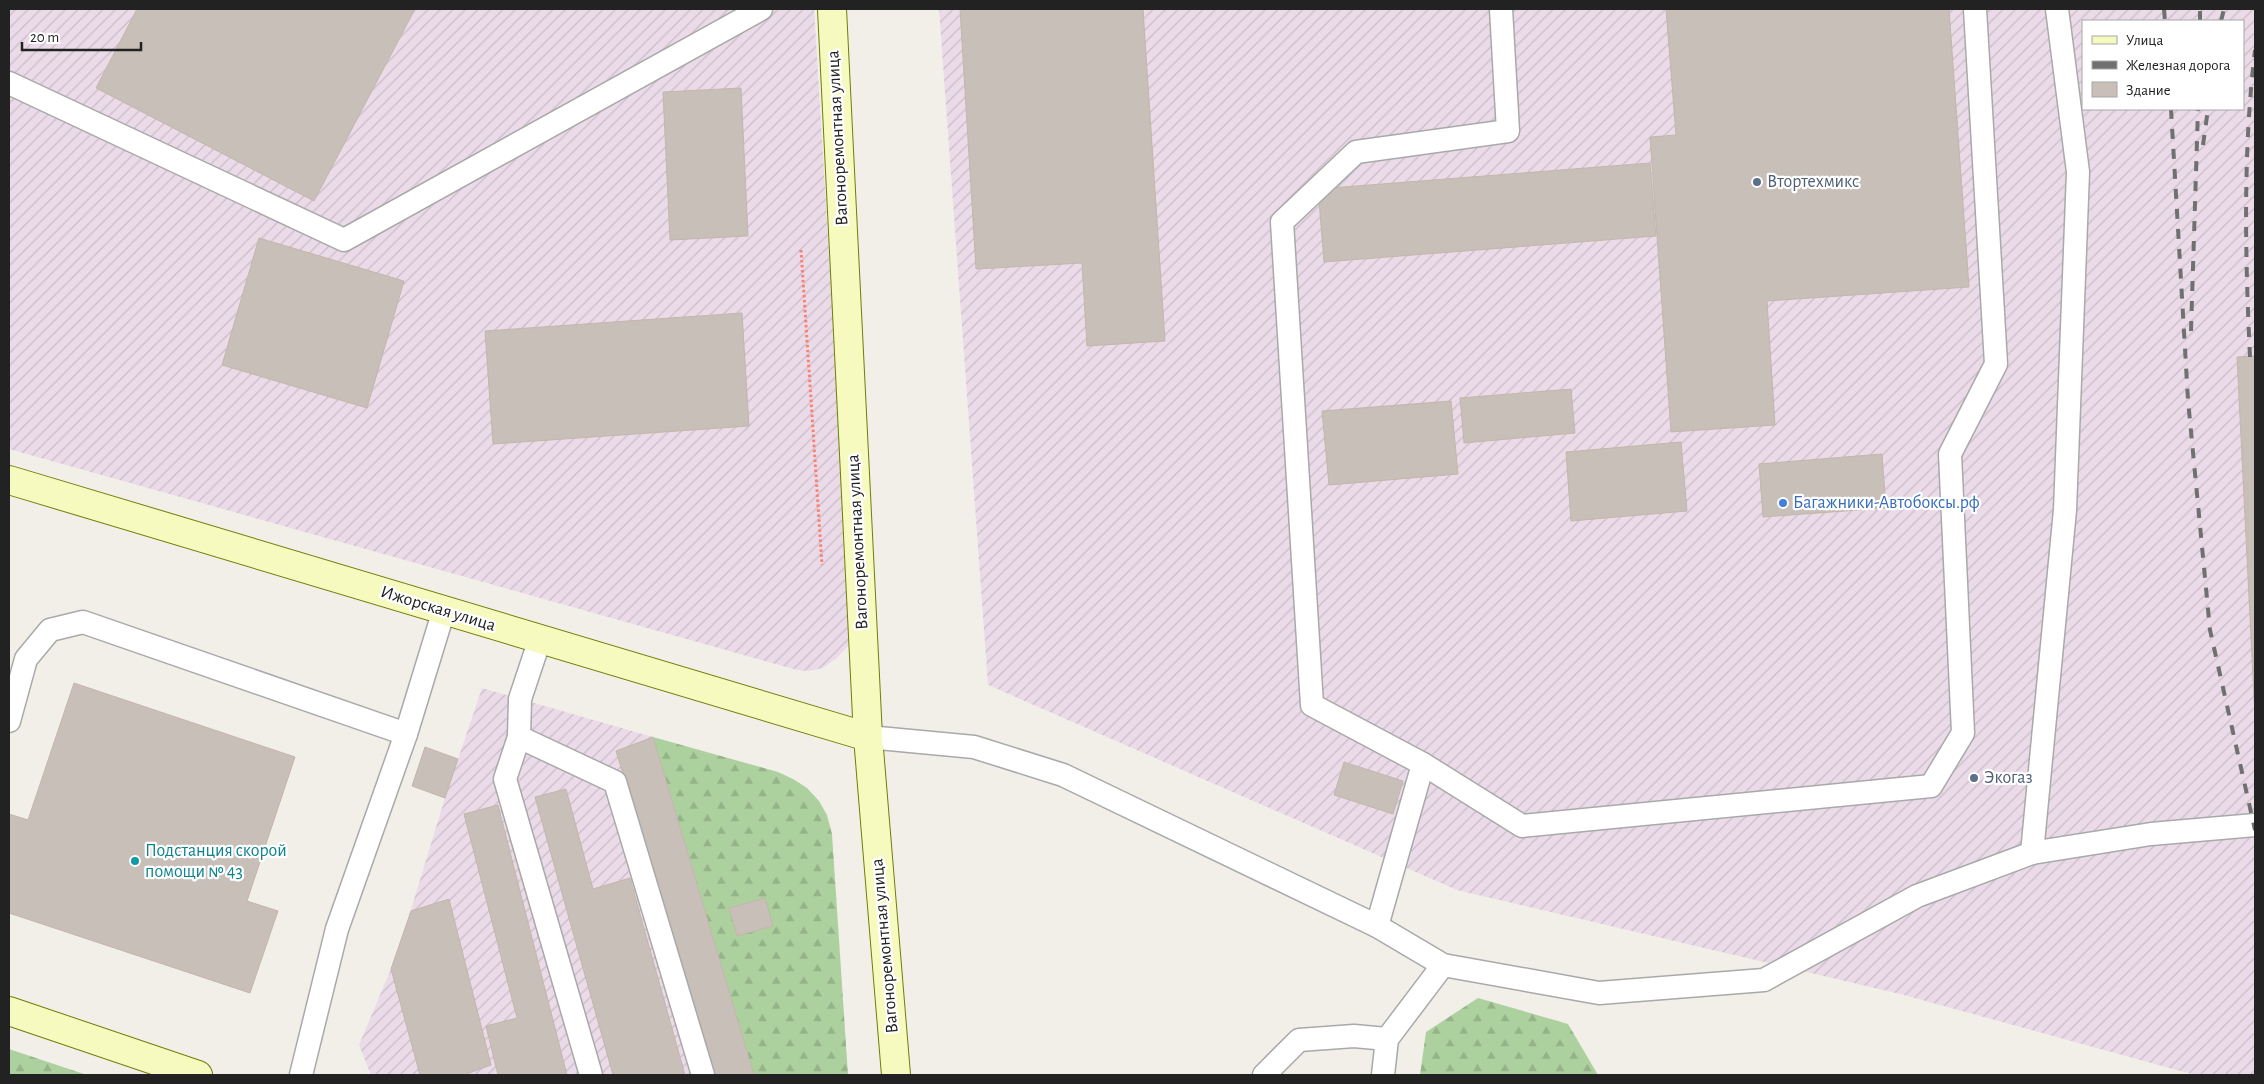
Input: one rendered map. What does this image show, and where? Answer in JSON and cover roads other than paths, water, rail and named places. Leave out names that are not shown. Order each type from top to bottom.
[{"type":"street","name":"Вагоноремонтная улица","points":[[832,9],[868,737],[896,1075]]},
{"type":"street","name":"Ижорская улица","points":[[9,480],[868,737]]},
{"type":"street","points":[[9,1011],[198,1075]]},
{"type":"lane","points":[[9,82],[344,240],[762,9]]},
{"type":"lane","points":[[1500,9],[1508,131],[1356,152],[1282,222],[1312,705],[1423,764],[1522,826],[1931,786],[1963,733],[1950,454],[1996,364],[1975,9]]},
{"type":"lane","points":[[2032,853],[2065,510],[2078,172],[2057,9]]},
{"type":"lane","points":[[301,1075],[337,929],[406,734],[444,610]]},
{"type":"lane","points":[[9,721],[26,659],[50,630],[83,622],[406,734]]},
{"type":"lane","points":[[540,639],[520,699],[519,737],[505,779],[591,1075]]},
{"type":"lane","points":[[519,737],[615,782],[703,1075]]},
{"type":"lane","points":[[868,737],[974,748],[1063,775],[1377,926],[1443,965],[1599,993],[1764,980],[1917,896],[2032,853],[2151,834],[2255,825]]},
{"type":"lane","points":[[1377,926],[1423,764]]},
{"type":"lane","points":[[1383,1075],[1387,1039],[1443,965]]},
{"type":"lane","points":[[1264,1075],[1299,1040],[1354,1036],[1387,1039]]},
{"type":"railway","points":[[2164,9],[2165,20]]},
{"type":"railway","points":[[2200,9],[2200,20]]},
{"type":"railway","points":[[2221,20],[2224,9]]},
{"type":"railway","points":[[2250,357],[2246,203],[2248,126],[2255,50]]},
{"type":"railway","points":[[2171,110],[2188,400],[2210,630],[2255,830]]},
{"type":"railway","points":[[2191,331],[2198,110]]},
{"type":"railway","points":[[2203,145],[2208,110]]},
{"type":"place","name":"Втортехмикс","points":[[1757,182]]},
{"type":"place","name":"Багажники-Автобоксы.рф","points":[[1783,503]]},
{"type":"place","name":"Экогаз","points":[[1974,778]]},
{"type":"place","name":"Подстанция скорой помощи № 43","points":[[135,861]]}]
